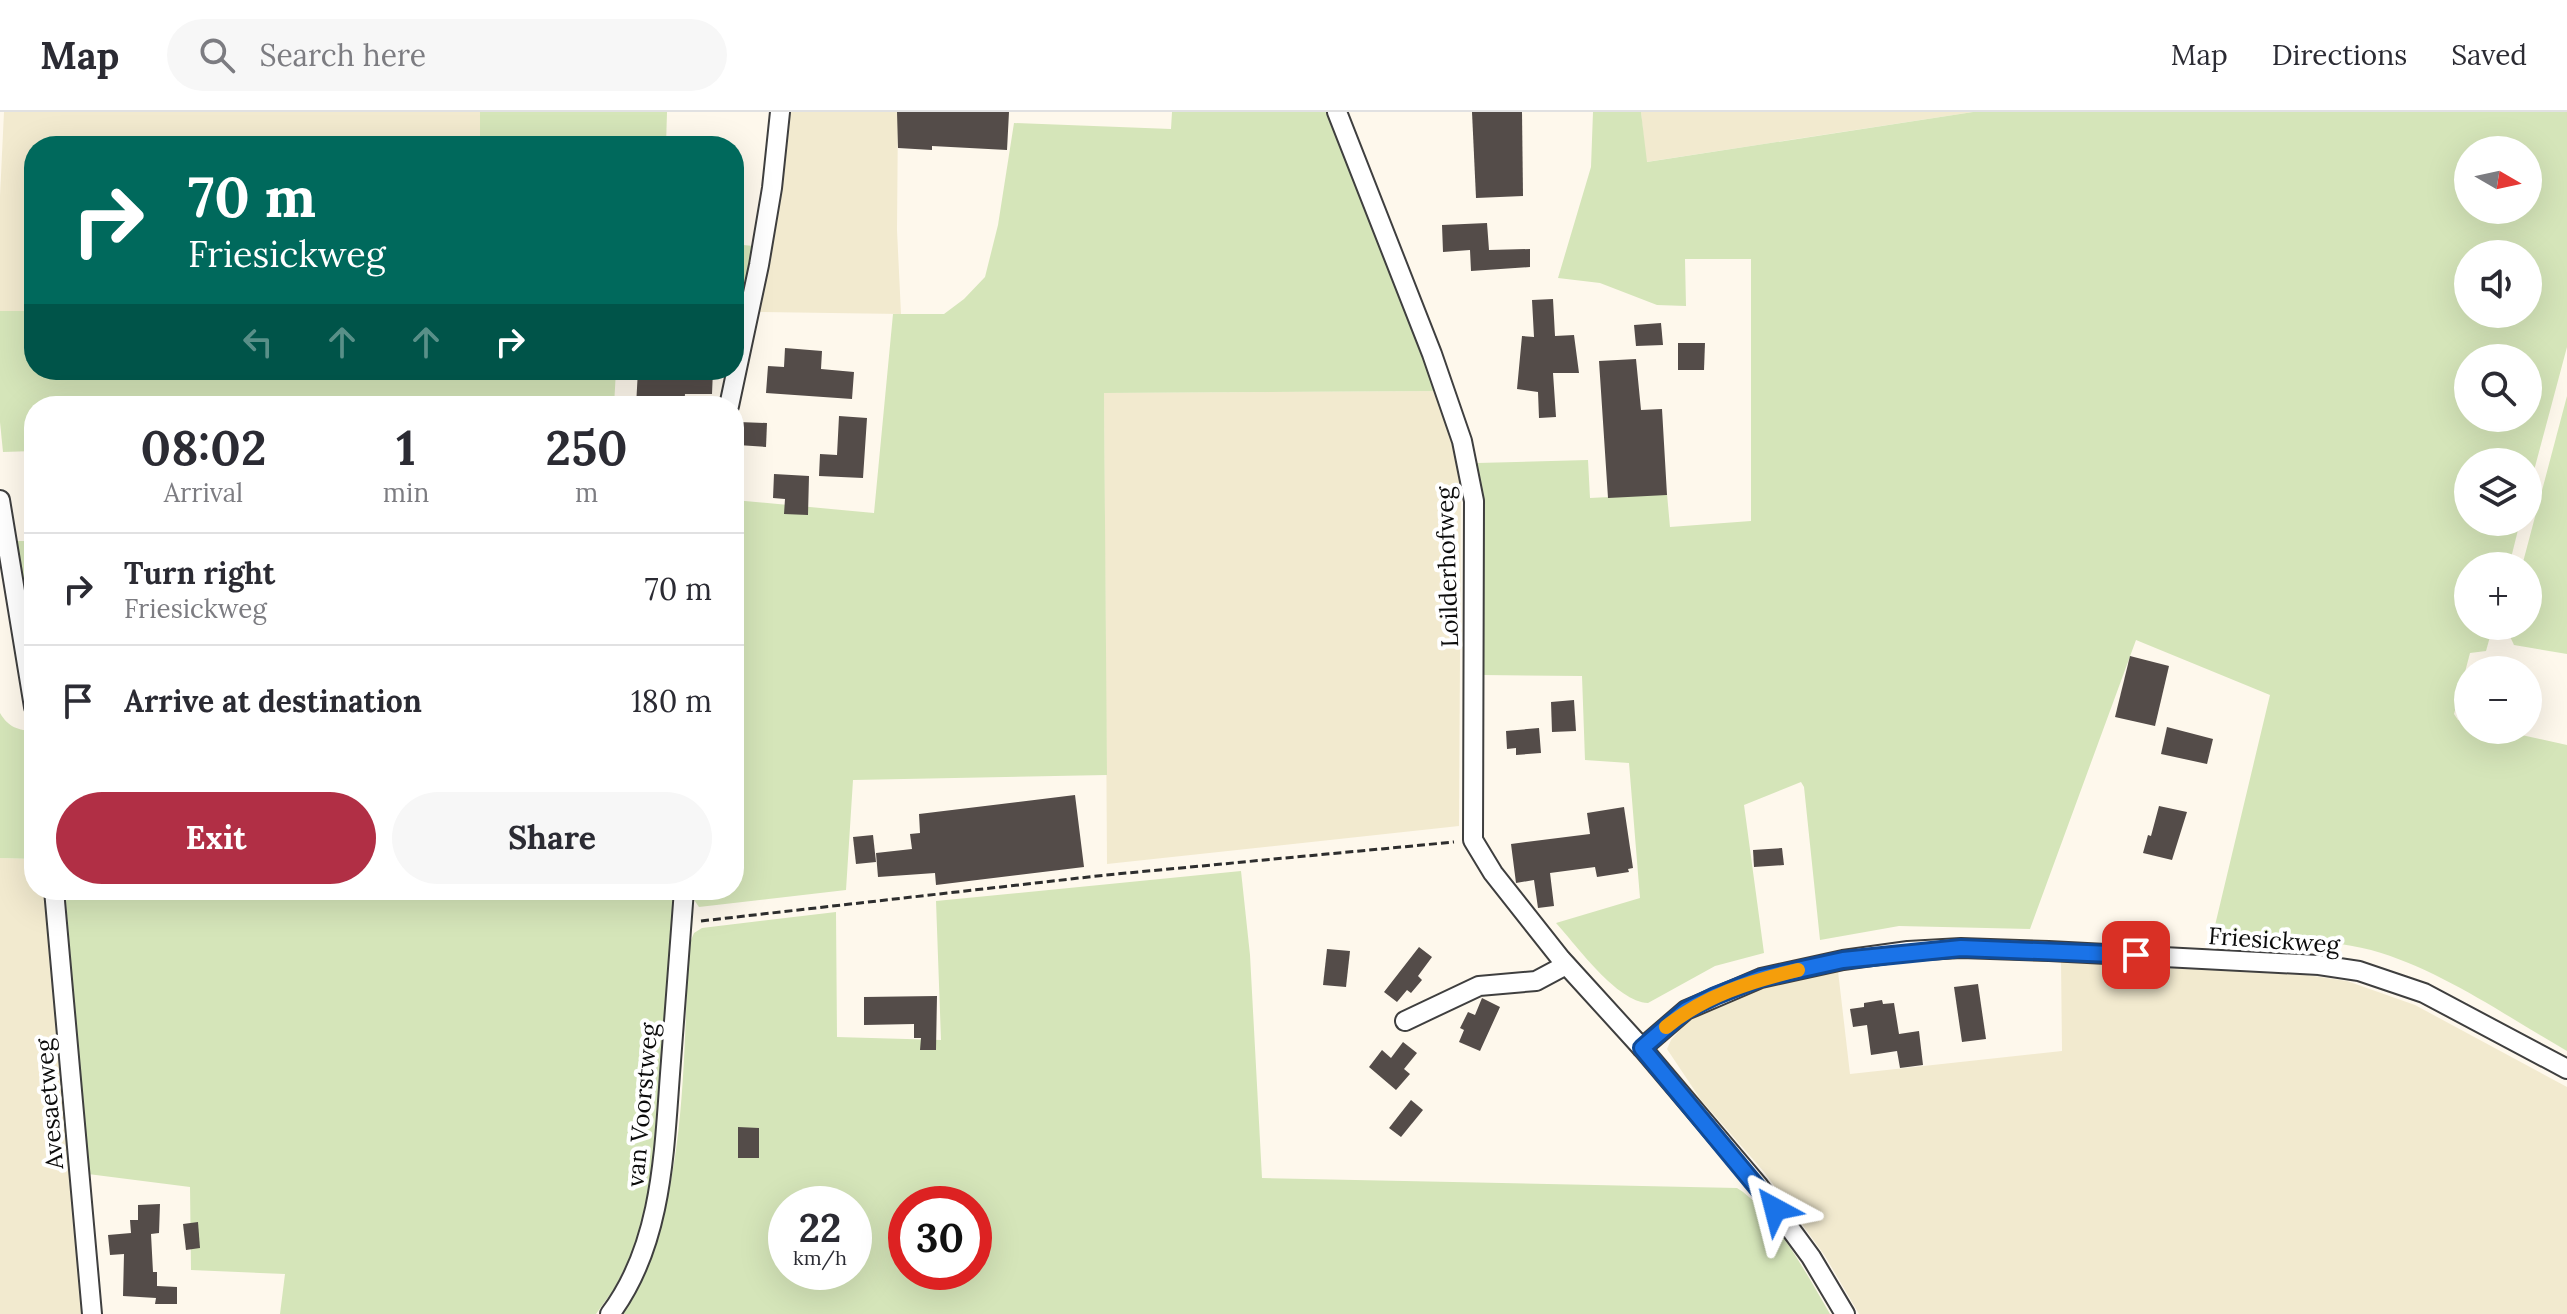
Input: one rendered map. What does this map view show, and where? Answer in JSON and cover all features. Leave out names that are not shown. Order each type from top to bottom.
[{"type":"street","points":[[744,336],[772,188],[780,112]]},
{"type":"street","name":"Loilderhofweg","points":[[1337,112],[1432,354],[1462,441],[1474,501],[1473,840]]},
{"type":"street","points":[[0,500],[24,646]]},
{"type":"street","points":[[1473,840],[1493,873],[1566,965],[1642,1048],[1758,1185],[1811,1257],[1845,1314]]},
{"type":"street","name":"Avesaetweg","points":[[55,900],[92,1314]]},
{"type":"street","name":"van Voorstweg","points":[[610,1314],[623,1297],[640,1257],[658,1201],[683,900]]},
{"type":"street","name":"Friesickweg","points":[[1642,1048],[1686,1010],[1761,978],[1843,960],[1961,948],[2319,965],[2359,971],[2424,993],[2567,1069]]},
{"type":"street","points":[[1405,1021],[1479,986],[1536,981],[1566,965]]},
{"type":"path","points":[[681,924],[1106,875],[1473,840]]},
{"type":"shaded area","points":[[4,112],[480,112],[480,136],[24,136],[24,311],[0,311]]},
{"type":"shaded area","points":[[788,112],[898,112],[897,230],[901,314],[756,312]]},
{"type":"shaded area","points":[[1641,112],[1973,112],[1646,162]]},
{"type":"shaded area","points":[[1438,391],[1461,489],[1459,826],[1107,864],[1104,393]]},
{"type":"shaded area","points":[[0,858],[24,859],[24,900],[54,900],[86,1314],[0,1314]]},
{"type":"shaded area","points":[[2061,961],[2307,975],[2347,981],[2415,1005],[2567,1087],[2567,1314],[1859,1314],[1825,1256],[1765,1173],[1701,1100],[1667,1049],[1671,1040],[1686,1023],[1712,1004],[1747,990],[1838,971],[1850,1074],[2062,1051]]},
{"type":"green space","points":[[480,112],[667,112],[666,136],[480,136]]},
{"type":"green space","points":[[1172,112],[1328,112],[1438,391],[1104,393],[1107,775],[853,780],[846,890],[699,907],[694,900],[744,900],[744,501],[874,513],[893,314],[944,314],[985,277],[998,225],[1014,123],[1171,129]]},
{"type":"green space","points":[[1593,112],[1641,112],[1647,162],[1973,112],[2567,112],[2567,347],[2540,448],[2454,448],[2454,536],[2516,536],[2512,552],[2454,552],[2454,640],[2489,640],[2486,651],[2454,656],[2454,744],[2542,744],[2542,739],[2567,745],[2567,1051],[2448,981],[2371,950],[2313,941],[2212,938],[2270,695],[2136,640],[2030,929],[1899,926],[1820,940],[1801,782],[1744,805],[1764,953],[1715,966],[1648,1003],[1624,993],[1586,958],[1556,923],[1640,898],[1629,763],[1585,760],[1582,676],[1483,675],[1477,463],[1588,460],[1590,498],[1667,494],[1670,527],[1751,521],[1751,259],[1685,259],[1686,306],[1657,305],[1600,283],[1558,278],[1591,167]]},
{"type":"green space","points":[[744,245],[753,246],[744,298]]},
{"type":"green space","points":[[0,311],[24,311],[24,380],[615,380],[615,396],[24,396],[24,451],[3,452]]},
{"type":"green space","points":[[2567,396],[2567,654],[2514,645],[2512,640],[2542,640],[2542,552],[2526,552],[2530,536],[2542,536],[2542,490]]},
{"type":"green space","points":[[14,541],[24,541],[24,592]]},
{"type":"green space","points":[[0,713],[14,727],[24,730],[24,859],[0,858]]},
{"type":"green space","points":[[1241,871],[1250,955],[1262,1178],[1737,1188],[1763,1211],[1776,1228],[1830,1314],[621,1314],[643,1273],[659,1230],[671,1183],[682,1087],[689,945],[694,933],[702,928],[836,912],[837,1037],[941,1040],[936,901]]},
{"type":"green space","points":[[66,900],[673,900],[655,1167],[646,1217],[614,1289],[596,1314],[280,1314],[285,1274],[191,1270],[190,1187],[88,1174]]},
{"type":"building","points":[[897,112],[1009,112],[1007,150],[932,146],[932,150],[898,148]]},
{"type":"building","points":[[1472,112],[1522,112],[1523,196],[1476,198]]},
{"type":"building","points":[[1487,223],[1489,250],[1530,249],[1530,267],[1471,271],[1470,250],[1443,252],[1442,225]]},
{"type":"building","points":[[1553,299],[1555,336],[1574,335],[1579,373],[1553,373],[1556,417],[1539,418],[1538,392],[1517,389],[1522,336],[1534,337],[1532,300]]},
{"type":"building","points":[[1661,323],[1663,345],[1636,346],[1634,325]]},
{"type":"building","points":[[1678,343],[1705,343],[1704,370],[1678,370]]},
{"type":"building","points":[[785,348],[822,351],[821,369],[854,372],[852,399],[766,393],[768,366],[784,367]]},
{"type":"building","points":[[1636,359],[1641,410],[1662,409],[1667,495],[1608,498],[1599,361]]},
{"type":"building","points":[[637,380],[713,380],[712,394],[637,396]]},
{"type":"building","points":[[839,416],[867,418],[863,478],[819,476],[820,454],[837,455]]},
{"type":"building","points":[[744,422],[767,423],[766,447],[744,445]]},
{"type":"building","points":[[774,474],[809,476],[808,515],[784,514],[785,499],[773,498]]},
{"type":"building","points":[[2130,656],[2169,666],[2155,726],[2115,717]]},
{"type":"building","points":[[1574,700],[1576,731],[1552,732],[1551,702]]},
{"type":"building","points":[[2167,727],[2213,739],[2207,764],[2161,754]]},
{"type":"building","points":[[1539,728],[1541,753],[1516,755],[1516,748],[1507,749],[1506,731]]},
{"type":"building","points":[[1075,795],[1084,867],[936,885],[935,873],[878,877],[876,853],[912,849],[910,834],[920,833],[919,814]]},
{"type":"building","points":[[2159,806],[2187,812],[2172,860],[2143,853]]},
{"type":"building","points":[[1624,807],[1633,868],[1628,869],[1629,872],[1597,877],[1595,867],[1550,873],[1554,906],[1538,908],[1534,880],[1516,883],[1511,844],[1590,834],[1587,813]]},
{"type":"building","points":[[873,835],[876,862],[856,864],[853,837]]},
{"type":"building","points":[[1782,848],[1784,865],[1754,867],[1753,850]]},
{"type":"building","points":[[1419,947],[1432,957],[1418,976],[1422,980],[1411,993],[1407,990],[1397,1002],[1384,992]]},
{"type":"building","points":[[1327,949],[1350,951],[1346,987],[1323,985]]},
{"type":"building","points":[[1978,984],[1986,1039],[1962,1042],[1954,987]]},
{"type":"building","points":[[937,996],[936,1050],[920,1050],[921,1038],[914,1038],[914,1024],[864,1025],[864,997]]},
{"type":"building","points":[[1482,998],[1500,1007],[1480,1051],[1459,1042],[1464,1030],[1460,1028],[1468,1012],[1475,1015]]},
{"type":"building","points":[[1882,1000],[1883,1004],[1894,1003],[1899,1034],[1919,1031],[1923,1065],[1900,1068],[1897,1051],[1871,1055],[1867,1025],[1853,1027],[1850,1009]]},
{"type":"building","points":[[1403,1042],[1417,1053],[1404,1069],[1410,1074],[1396,1090],[1369,1067],[1382,1050],[1391,1058]]},
{"type":"building","points":[[1411,1100],[1423,1110],[1401,1137],[1389,1128]]},
{"type":"building","points":[[738,1127],[759,1128],[759,1158],[738,1158]]},
{"type":"building","points":[[160,1204],[159,1233],[151,1234],[153,1272],[157,1272],[157,1286],[177,1287],[177,1304],[155,1304],[156,1298],[123,1296],[124,1254],[110,1255],[108,1235],[131,1233],[130,1220],[138,1220],[138,1205]]},
{"type":"building","points":[[198,1222],[200,1248],[186,1250],[183,1224]]},
{"type":"slow traffic","points":[[1666,1027],[1686,1010],[1715,996],[1761,978],[1798,970]]},
{"type":"route","points":[[1775,1209],[1642,1048],[1686,1010],[1761,978],[1843,960],[1908,951],[1961,948],[2136,955]]}]
